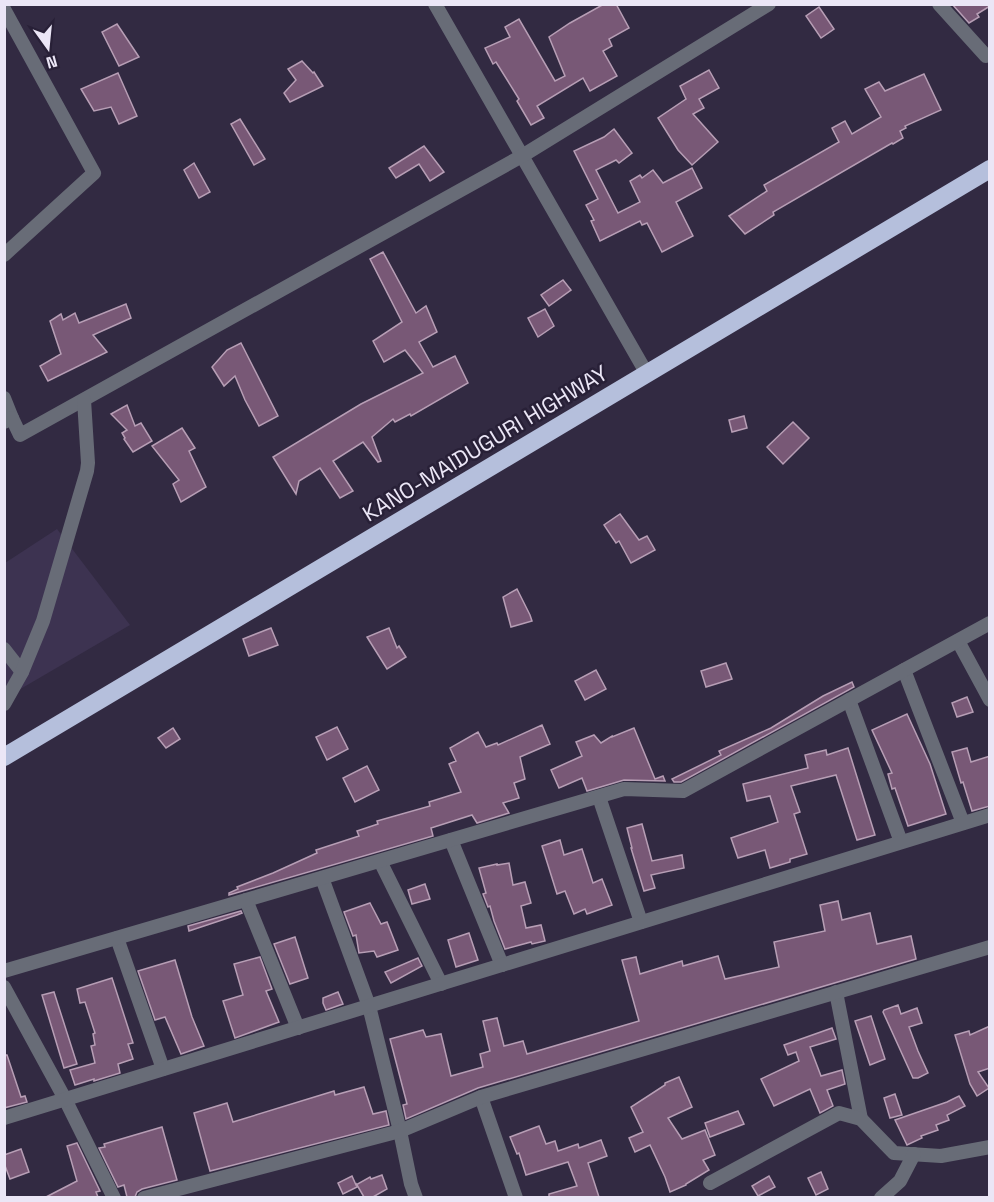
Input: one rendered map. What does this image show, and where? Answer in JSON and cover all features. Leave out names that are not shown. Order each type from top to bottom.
[{"type":"highway","name":"KANO-MAIDUGURI HIGHWAY","points":[[4,757],[990,169]]},
{"type":"street","points":[[435,4],[647,374]]},
{"type":"street","points":[[4,398],[8,420],[20,435],[522,156],[769,4]]},
{"type":"street","points":[[939,4],[986,56]]},
{"type":"street","points":[[4,9],[94,173],[4,255]]},
{"type":"street","points":[[4,704],[22,672],[43,621],[87,471],[84,400]]},
{"type":"street","points":[[4,971],[624,789],[683,791],[990,623]]},
{"type":"street","points":[[958,640],[990,700]]},
{"type":"street","points":[[4,649],[22,672]]},
{"type":"street","points":[[904,670],[963,823]]},
{"type":"street","points":[[849,700],[901,842]]},
{"type":"street","points":[[599,797],[641,922]]},
{"type":"street","points":[[4,1118],[990,815]]},
{"type":"street","points":[[451,840],[502,965]]},
{"type":"street","points":[[380,861],[441,984]]},
{"type":"street","points":[[322,878],[369,1006],[416,1197]]},
{"type":"street","points":[[246,900],[297,1028]]},
{"type":"street","points":[[117,938],[163,1069]]},
{"type":"street","points":[[144,1197],[400,1131],[481,1097],[990,947]]},
{"type":"street","points":[[4,987],[65,1099],[114,1197]]},
{"type":"street","points":[[836,992],[861,1119]]},
{"type":"street","points":[[481,1097],[516,1197]]},
{"type":"street","points":[[710,1184],[838,1113],[861,1119],[894,1153],[941,1156],[990,1147]]},
{"type":"street","points":[[881,1197],[900,1181],[914,1154]]},
{"type":"shaded area","points":[[57,529],[130,625],[5,698],[5,563]]},
{"type":"building","points":[[604,4],[616,4],[629,28],[609,39],[612,46],[603,51],[617,76],[590,91],[583,78],[537,106],[544,118],[531,125],[517,101],[519,99],[496,62],[493,64],[485,48],[510,37],[505,27],[519,19],[555,81],[565,76],[549,37]]},
{"type":"building","points":[[952,4],[990,4],[990,6],[977,14],[979,17],[969,23]]},
{"type":"building","points":[[819,7],[834,29],[821,38],[806,16]]},
{"type":"building","points":[[117,24],[139,57],[119,66],[102,32]]},
{"type":"building","points":[[302,61],[314,72],[323,86],[290,102],[284,93],[296,80],[288,69]]},
{"type":"building","points":[[709,70],[719,88],[699,99],[704,108],[693,114],[718,142],[692,165],[678,150],[658,118],[686,99],[680,86]]},
{"type":"building","points":[[118,73],[137,116],[119,124],[111,107],[94,111],[81,89]]},
{"type":"building","points":[[924,74],[941,110],[905,126],[906,128],[900,131],[903,138],[773,212],[774,215],[745,234],[729,216],[767,191],[764,185],[839,142],[832,128],[845,121],[852,134],[881,117],[865,89],[879,82],[885,91]]},
{"type":"building","points":[[240,119],[265,159],[254,165],[231,124]]},
{"type":"building","points":[[614,129],[632,153],[619,163],[616,160],[596,170],[618,213],[640,202],[630,181],[640,175],[642,178],[653,170],[663,183],[692,168],[702,188],[676,202],[693,236],[662,252],[647,223],[642,225],[640,221],[600,241],[591,221],[594,220],[586,205],[598,199],[574,151],[604,137]]},
{"type":"building","points":[[424,146],[444,172],[430,181],[419,164],[396,178],[389,168]]},
{"type":"building","points":[[194,163],[210,192],[199,198],[184,170]]},
{"type":"building","points":[[383,252],[416,313],[426,306],[437,332],[419,342],[433,367],[455,356],[468,383],[411,416],[410,414],[395,422],[393,419],[372,437],[381,461],[378,462],[363,442],[333,461],[353,491],[340,498],[320,468],[299,481],[296,494],[273,457],[361,404],[423,373],[405,350],[384,362],[373,341],[402,322],[370,259]]},
{"type":"building","points":[[563,280],[571,290],[549,306],[541,295]]},
{"type":"building","points":[[126,304],[131,318],[93,335],[107,352],[48,381],[40,366],[61,354],[50,321],[61,314],[63,320],[75,313],[79,323]]},
{"type":"building","points":[[545,309],[554,326],[538,337],[528,318]]},
{"type":"building","points":[[241,343],[278,416],[259,426],[235,376],[224,386],[212,367],[227,350]]},
{"type":"building","points":[[127,405],[135,426],[141,423],[152,441],[133,452],[122,433],[127,430],[111,414]]},
{"type":"building","points":[[744,416],[747,428],[732,432],[729,420]]},
{"type":"building","points":[[793,422],[809,438],[783,464],[767,447]]},
{"type":"building","points":[[182,428],[195,448],[189,451],[206,487],[181,502],[173,484],[179,480],[152,446]]},
{"type":"building","points":[[620,514],[639,540],[647,536],[655,550],[631,563],[619,541],[616,543],[604,525]]},
{"type":"building","points":[[517,589],[532,621],[511,627],[503,597]]},
{"type":"building","points":[[271,628],[278,645],[249,656],[243,639]]},
{"type":"building","points":[[389,628],[397,648],[399,646],[406,657],[387,669],[367,637]]},
{"type":"building","points":[[726,663],[732,679],[706,687],[701,671]]},
{"type":"building","points":[[596,670],[606,689],[585,700],[575,681]]},
{"type":"building","points":[[852,682],[854,687],[681,782],[674,782],[672,779],[721,755],[719,751],[771,728],[823,696]]},
{"type":"building","points":[[967,697],[973,712],[957,717],[952,703]]},
{"type":"building","points":[[907,714],[930,764],[946,814],[908,826],[895,788],[892,789],[888,774],[892,773],[872,730]]},
{"type":"building","points":[[542,725],[550,744],[520,757],[525,779],[514,783],[519,798],[503,803],[509,813],[477,823],[472,815],[431,828],[433,836],[229,895],[238,889],[237,887],[317,853],[316,850],[359,836],[357,831],[378,824],[377,821],[430,806],[429,802],[461,792],[449,764],[456,761],[450,748],[478,732],[486,747],[497,743],[498,745]]},
{"type":"building","points":[[337,727],[348,749],[327,760],[316,737]]},
{"type":"building","points":[[173,728],[180,739],[166,748],[158,738]]},
{"type":"building","points":[[634,728],[655,779],[663,776],[665,781],[624,780],[587,791],[582,778],[559,788],[551,770],[582,756],[576,742],[594,735],[601,743],[612,736]]},
{"type":"building","points":[[848,748],[875,835],[857,840],[836,775],[791,786],[800,812],[794,814],[807,854],[770,868],[765,850],[738,858],[731,838],[778,822],[770,796],[747,801],[743,784],[808,768],[805,755],[826,750],[827,755]]},
{"type":"building","points":[[967,748],[971,762],[990,756],[990,806],[972,811],[952,752]]},
{"type":"building","points":[[367,766],[379,790],[355,802],[343,778]]},
{"type":"building","points":[[642,824],[652,861],[682,855],[684,868],[651,875],[655,888],[644,891],[627,828]]},
{"type":"building","points":[[560,840],[564,855],[582,849],[593,883],[602,879],[612,905],[587,914],[585,909],[574,914],[565,891],[557,894],[542,846]]},
{"type":"building","points":[[509,863],[513,885],[525,882],[531,903],[521,906],[526,928],[541,925],[545,941],[505,949],[490,906],[488,907],[483,894],[486,893],[479,868]]},
{"type":"building","points":[[425,884],[430,899],[412,904],[408,890]]},
{"type":"building","points":[[838,901],[842,920],[870,913],[877,944],[911,936],[916,959],[478,1088],[406,1119],[403,1105],[407,1104],[390,1039],[423,1030],[426,1037],[441,1034],[451,1076],[483,1067],[480,1054],[490,1051],[483,1021],[497,1018],[504,1046],[523,1041],[527,1054],[639,1021],[622,960],[636,957],[640,974],[682,961],[683,966],[718,956],[725,979],[779,967],[774,942],[825,931],[820,905]]},
{"type":"building","points":[[370,903],[381,924],[387,922],[398,950],[377,957],[374,951],[359,953],[356,935],[353,936],[344,912]]},
{"type":"building","points":[[241,911],[242,913],[237,915],[189,931],[188,926]]},
{"type":"building","points":[[469,933],[478,960],[456,967],[448,940]]},
{"type":"building","points":[[295,937],[308,978],[290,984],[274,944]]},
{"type":"building","points":[[260,957],[272,989],[266,991],[279,1022],[235,1038],[223,1001],[243,995],[234,964]]},
{"type":"building","points":[[418,958],[422,966],[391,983],[385,972]]},
{"type":"building","points":[[175,960],[192,1017],[204,1046],[181,1054],[165,1017],[155,1020],[138,971]]},
{"type":"building","points":[[112,978],[133,1043],[128,1044],[133,1059],[118,1064],[120,1073],[75,1085],[70,1070],[95,1063],[91,1046],[95,1045],[93,1034],[95,1033],[85,1002],[80,1003],[77,989]]},
{"type":"building","points":[[54,992],[77,1064],[64,1068],[42,995]]},
{"type":"building","points":[[338,992],[343,1004],[326,1010],[323,998]]},
{"type":"building","points":[[898,1005],[901,1014],[917,1008],[922,1023],[909,1027],[928,1073],[918,1078],[913,1078],[883,1012]]},
{"type":"building","points":[[871,1016],[885,1059],[870,1065],[855,1021]]},
{"type":"building","points":[[990,1026],[990,1068],[978,1072],[989,1088],[977,1096],[970,1084],[955,1035],[969,1031],[970,1035]]},
{"type":"building","points":[[832,1028],[836,1039],[810,1047],[821,1076],[842,1070],[845,1084],[827,1090],[833,1106],[820,1113],[810,1089],[774,1106],[761,1079],[799,1061],[796,1052],[788,1055],[784,1045]]},
{"type":"building","points":[[4,1055],[7,1055],[21,1097],[25,1096],[27,1102],[4,1108]]},
{"type":"building","points":[[679,1077],[692,1107],[668,1118],[682,1139],[705,1130],[715,1155],[703,1160],[709,1170],[670,1192],[650,1145],[635,1152],[629,1138],[643,1132],[631,1107],[665,1083]]},
{"type":"building","points":[[364,1087],[373,1114],[386,1111],[389,1125],[210,1171],[194,1113],[227,1103],[233,1122],[334,1091],[335,1095]]},
{"type":"building","points":[[895,1094],[902,1115],[890,1118],[884,1098]]},
{"type":"building","points":[[959,1096],[965,1106],[947,1115],[949,1120],[936,1125],[938,1130],[921,1136],[922,1138],[907,1145],[895,1120]]},
{"type":"building","points":[[738,1111],[744,1124],[710,1137],[705,1123]]},
{"type":"building","points":[[539,1126],[546,1144],[555,1141],[558,1151],[578,1144],[579,1148],[601,1140],[607,1156],[588,1163],[599,1197],[549,1197],[549,1194],[577,1186],[568,1162],[526,1175],[519,1153],[517,1154],[510,1137]]},
{"type":"building","points":[[162,1127],[177,1180],[142,1189],[135,1197],[127,1197],[124,1185],[118,1187],[99,1148],[105,1147],[104,1144]]},
{"type":"building","points":[[77,1143],[100,1191],[96,1192],[98,1197],[46,1197],[77,1181],[67,1146]]},
{"type":"building","points":[[21,1149],[29,1172],[10,1179],[4,1163],[4,1155]]},
{"type":"building","points":[[821,1172],[828,1189],[816,1195],[808,1178]]},
{"type":"building","points":[[382,1175],[387,1189],[373,1197],[364,1197],[357,1185],[343,1194],[338,1183],[352,1176],[356,1185],[370,1177],[371,1179]]},
{"type":"building","points":[[769,1176],[775,1187],[758,1196],[752,1186]]}]
